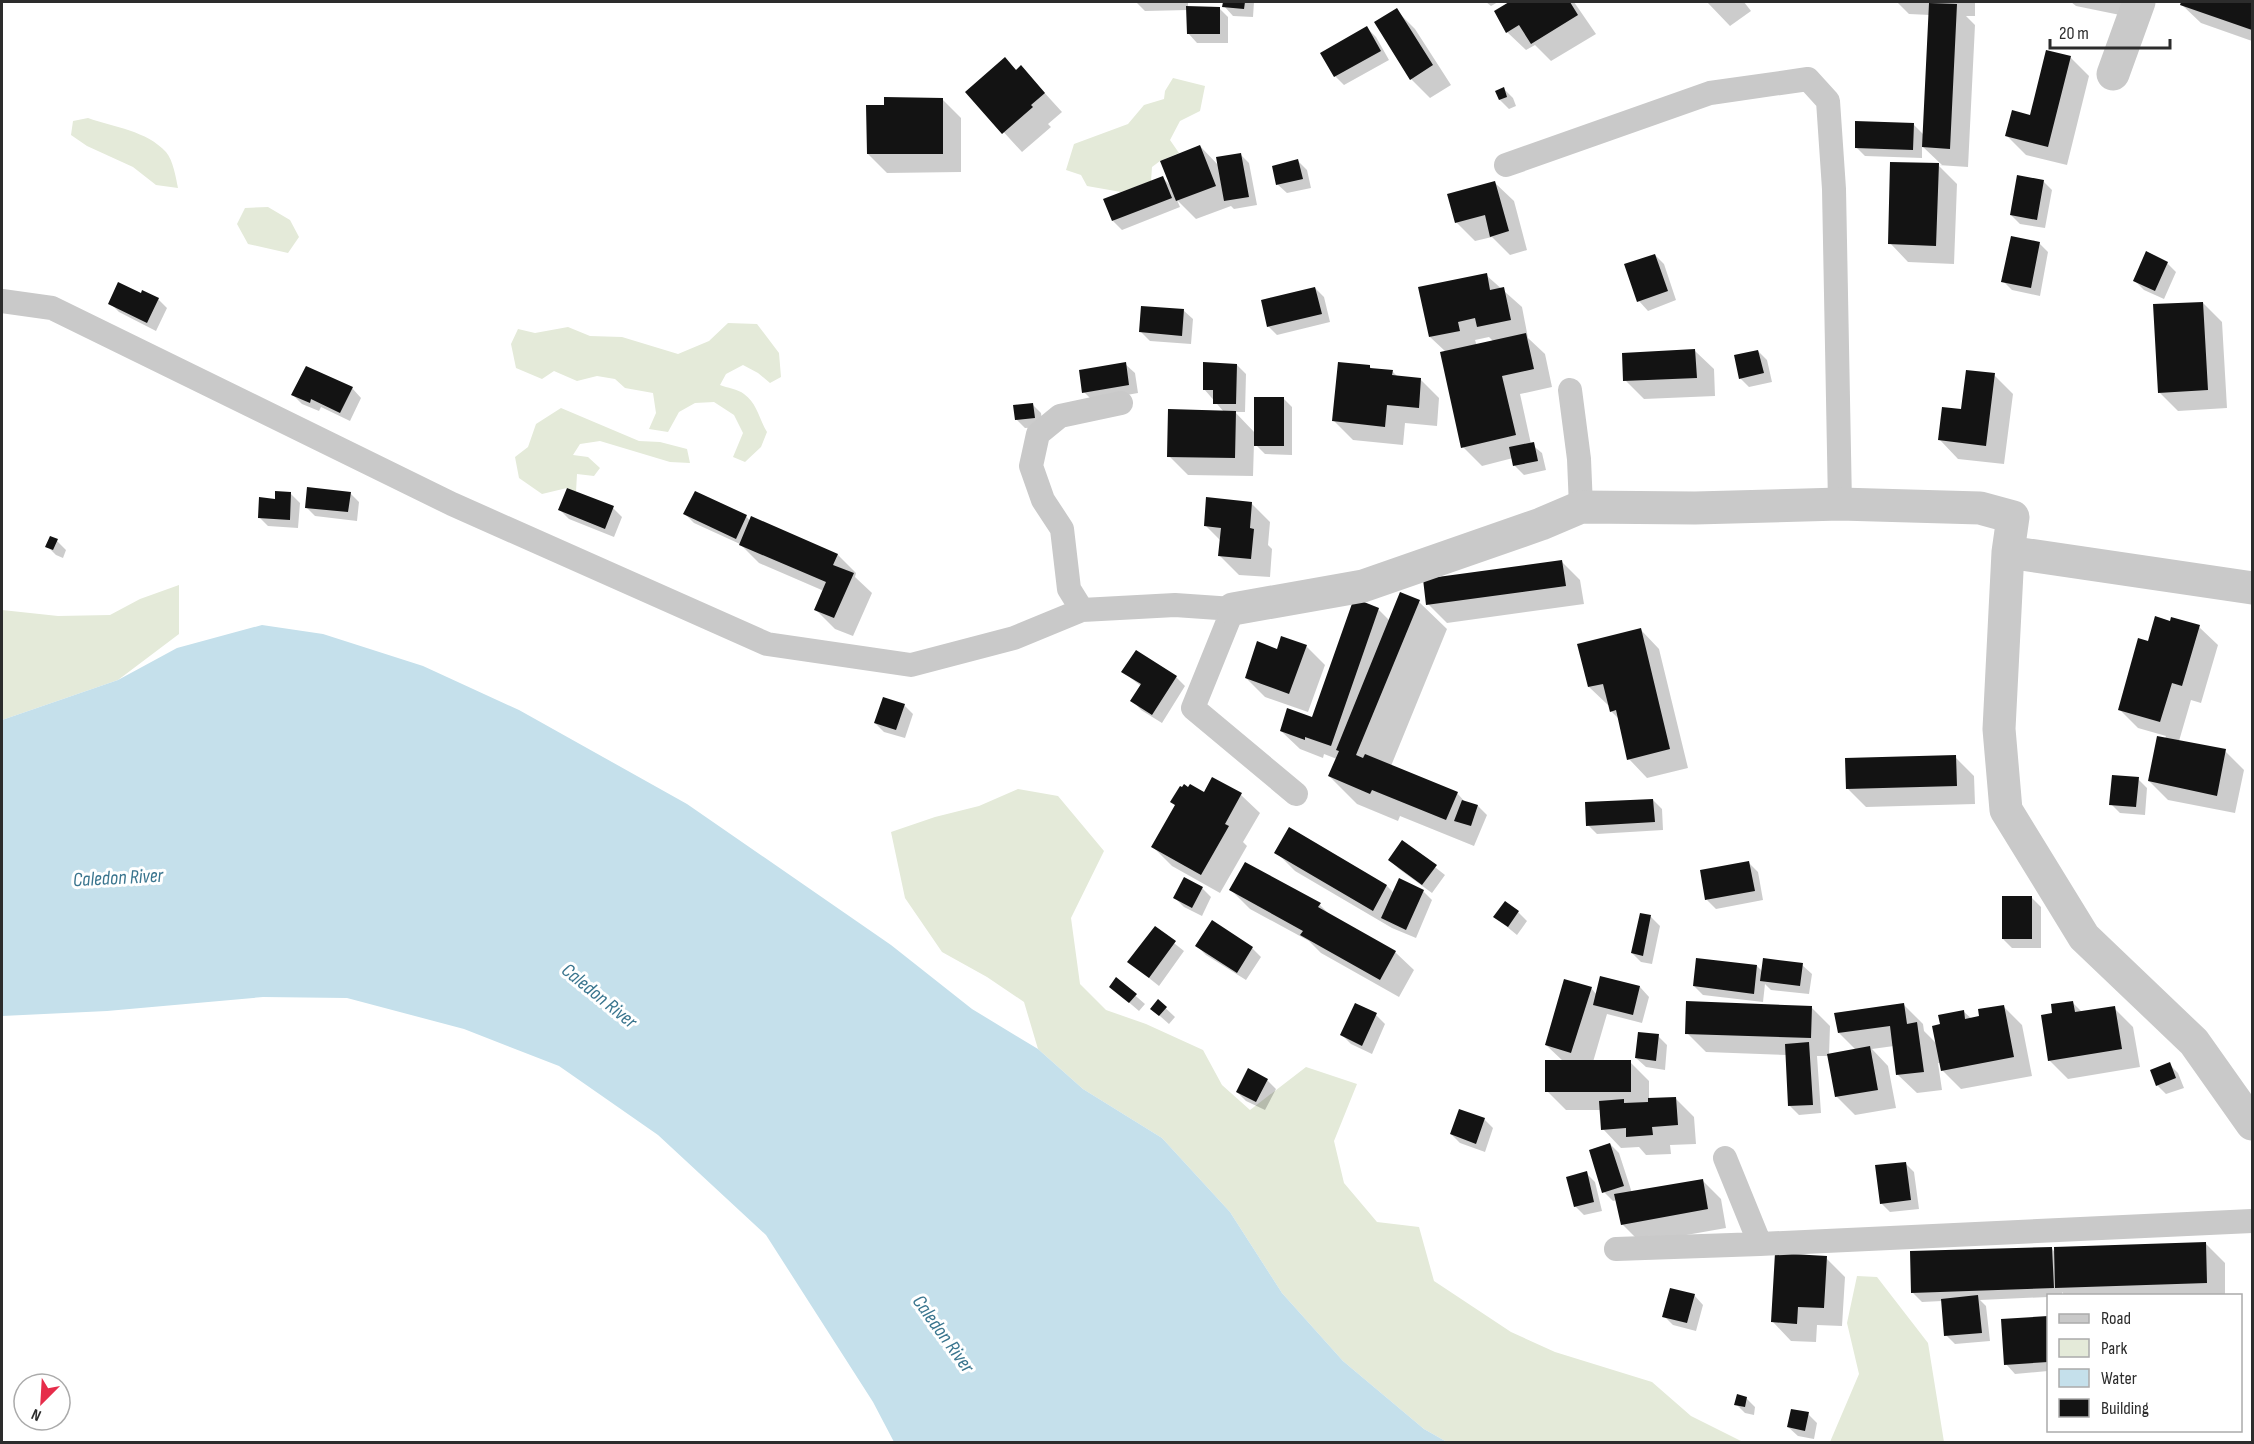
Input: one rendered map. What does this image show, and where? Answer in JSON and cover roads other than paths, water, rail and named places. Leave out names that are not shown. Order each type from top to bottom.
[{"type":"street","points":[[2113,74],[2139,2]]},
{"type":"street","points":[[1233,609],[1363,586],[1541,524],[1581,507],[1695,508],[1840,504],[1980,508],[2013,517],[2008,552],[1999,729],[2006,810],[2084,937],[2194,1042],[2253,1124]]},
{"type":"street","points":[[2008,552],[2253,588]]},
{"type":"lane","points":[[1506,165],[1710,93],[1808,79],[1828,101],[1834,189],[1840,504]]},
{"type":"lane","points":[[2,301],[52,308],[452,504],[767,644],[911,665],[1014,638],[1082,610],[1175,605],[1233,609],[1193,708],[1296,794]]},
{"type":"lane","points":[[1570,390],[1579,459],[1581,507]]},
{"type":"lane","points":[[1082,610],[1069,589],[1062,530],[1043,500],[1031,466],[1038,434],[1060,416],[1121,403]]},
{"type":"lane","points":[[1725,1158],[1760,1244]]},
{"type":"lane","points":[[1616,1249],[2253,1221]]},
{"type":"water","name":"Caledon River","points":[[262,625],[323,634],[423,666],[519,710],[687,804],[891,945],[972,1009],[1038,1049],[1083,1089],[1162,1138],[1230,1212],[1282,1293],[1343,1361],[1424,1429],[1447,1442],[894,1442],[873,1402],[766,1235],[658,1135],[559,1066],[464,1029],[347,998],[263,997],[107,1011],[2,1016],[2,720],[118,680],[177,648]]}]
